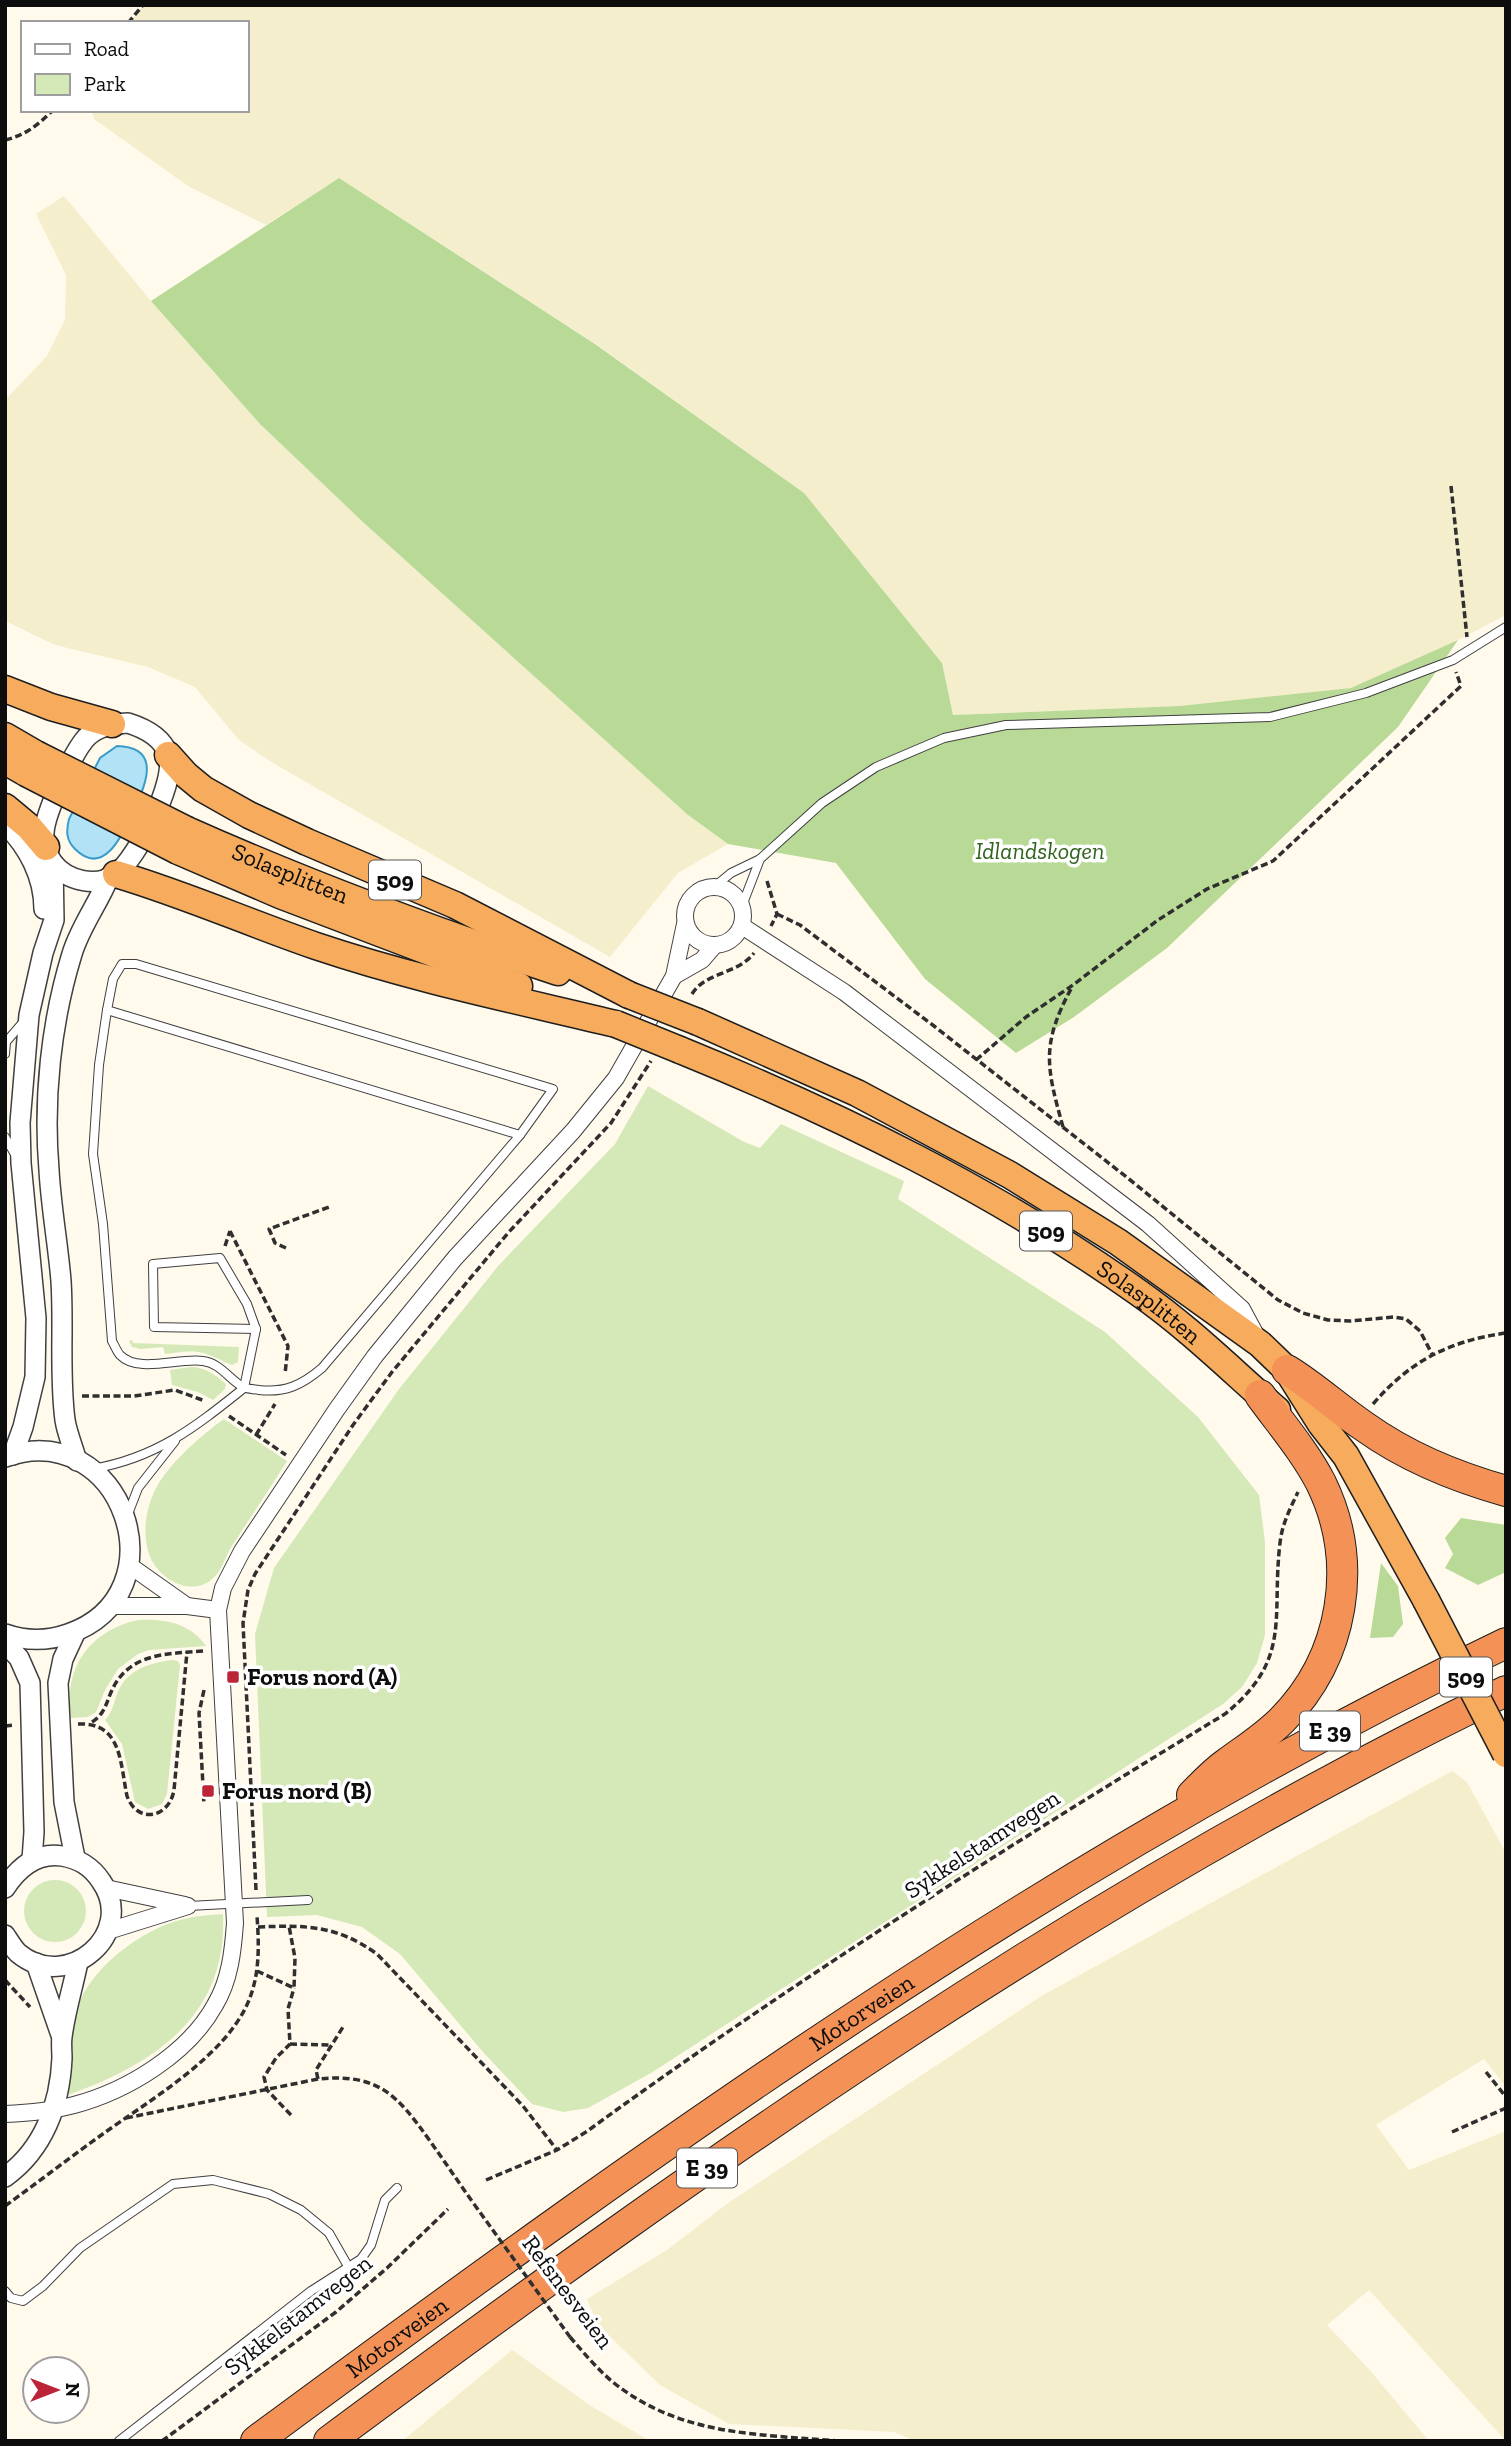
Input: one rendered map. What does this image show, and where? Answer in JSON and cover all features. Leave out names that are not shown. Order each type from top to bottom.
[{"type":"highway","points":[[5,689],[51,707],[112,724]]},
{"type":"highway","name":"Solasplitten","points":[[5,736],[23,762],[183,841],[280,895],[616,1024]]},
{"type":"highway","name":"509","points":[[169,755],[186,775],[223,801],[307,842],[455,905],[629,995],[693,1011]]},
{"type":"highway","points":[[5,807],[29,827],[49,855]]},
{"type":"highway","name":"Solasplitten","points":[[183,841],[285,874],[453,937],[629,995]]},
{"type":"highway","name":"509","points":[[112,876],[184,896],[316,946],[366,961],[616,1024],[667,1052]]},
{"type":"highway","name":"Solasplitten","points":[[693,1011],[911,1121],[1069,1209],[1159,1270],[1260,1344],[1287,1370],[1321,1424],[1346,1456],[1426,1600],[1506,1754]]},
{"type":"highway","name":"Solasplitten","points":[[667,1052],[775,1089],[852,1125],[950,1175],[1046,1231],[1140,1293],[1184,1327],[1308,1437],[1383,1524]]},
{"type":"highway","points":[[1287,1370],[1311,1384],[1364,1427],[1389,1443],[1443,1470],[1506,1491]]},
{"type":"highway","name":"E 39","points":[[1158,1827],[1225,1764],[1264,1736],[1295,1705],[1320,1668],[1337,1623],[1342,1596],[1341,1550],[1330,1506],[1315,1473],[1260,1395]]},
{"type":"highway","name":"Motorveien","points":[[256,2441],[466,2287],[760,2080],[1008,1919],[1158,1827],[1328,1732],[1506,1643]]},
{"type":"highway","name":"Motorveien","points":[[329,2441],[675,2190],[994,1976],[1221,1840],[1390,1748],[1502,1693]]},
{"type":"street","points":[[5,1634],[26,1639],[43,1639],[76,1631],[109,1606],[129,1565],[130,1533],[126,1517],[107,1482],[84,1465],[46,1452],[9,1456],[30,1404],[35,1377],[33,1281],[21,1163],[20,1123],[29,1015],[43,953],[54,920],[49,855],[43,836],[47,813],[80,745],[88,736],[112,724],[128,723],[144,728],[159,740],[169,755],[170,769],[165,791],[136,850],[112,876],[72,951],[64,981],[50,1072],[48,1167],[61,1280],[65,1423],[84,1465]]},
{"type":"street","points":[[5,824],[30,855],[39,878],[44,902],[43,953]]},
{"type":"street","points":[[49,855],[66,875],[82,881],[112,876]]},
{"type":"street","points":[[5,2114],[53,2110],[96,2097],[135,2078],[186,2042],[215,2005],[234,1946],[218,1609],[223,1588],[242,1551],[337,1409],[383,1346],[455,1258],[597,1104],[616,1078],[674,976],[688,903],[695,894],[704,889],[714,887],[731,892],[742,906],[742,926],[732,940],[714,946],[702,960],[674,976]]},
{"type":"street","points":[[685,924],[699,942],[714,946]]},
{"type":"street","points":[[742,926],[844,992],[1148,1224],[1242,1309],[1260,1344]]},
{"type":"street","points":[[129,1565],[187,1606]]},
{"type":"street","points":[[109,1606],[187,1606],[218,1609]]},
{"type":"street","points":[[75,1858],[64,1802],[58,1682],[63,1659],[76,1631]]},
{"type":"street","points":[[5,1643],[19,1658],[30,1682],[34,1832],[32,1860]]},
{"type":"street","points":[[5,1888],[14,1873],[32,1860],[53,1855],[75,1858],[93,1870],[106,1888],[111,1909],[108,1931],[96,1950],[78,1962],[57,1967],[36,1963],[17,1952],[5,1936]]},
{"type":"street","points":[[106,1888],[188,1906]]},
{"type":"street","points":[[108,1931],[188,1906]]},
{"type":"street","points":[[5,2177],[33,2150],[48,2126],[62,2060],[62,2037],[78,1962]]},
{"type":"street","points":[[36,1963],[62,2037]]},
{"type":"lane","points":[[714,887],[731,873],[760,859],[822,803],[876,768],[944,738],[1006,726],[1270,717],[1366,693],[1469,652],[1506,627]]},
{"type":"lane","points":[[742,906],[760,859]]},
{"type":"lane","points":[[122,964],[136,964],[553,1089],[520,1135],[322,1368],[304,1382],[283,1391],[244,1388],[208,1361],[188,1359],[136,1365],[121,1356],[112,1341],[103,1224],[93,1154],[99,1065],[107,1010],[113,979],[122,964]]},
{"type":"lane","points":[[107,1010],[520,1135]]},
{"type":"lane","points":[[5,1054],[6,1042],[29,1015]]},
{"type":"lane","points":[[5,1137],[21,1163]]},
{"type":"lane","points":[[84,1465],[122,1464],[177,1439],[244,1388],[256,1329],[247,1304],[220,1258],[153,1264],[154,1327],[256,1329]]},
{"type":"lane","points":[[126,1517],[138,1488],[177,1439]]},
{"type":"lane","points":[[188,1906],[308,1900]]},
{"type":"lane","points":[[5,2291],[11,2298],[23,2301],[43,2286],[80,2248],[173,2184],[213,2180],[269,2193],[300,2210],[329,2233],[349,2268]]},
{"type":"lane","points":[[119,2441],[311,2291],[361,2259],[370,2245],[385,2200],[397,2188]]},
{"type":"path","points":[[130,21],[143,5]]},
{"type":"path","points":[[5,140],[20,137],[32,130],[51,112]]},
{"type":"path","points":[[1451,486],[1469,652]]},
{"type":"path","points":[[976,1060],[1026,1017],[1158,920],[1198,894],[1273,861],[1461,686],[1452,660]]},
{"type":"path","points":[[767,881],[777,914],[768,931]]},
{"type":"path","points":[[777,914],[800,925],[1064,1127],[1278,1300],[1303,1313],[1328,1320],[1394,1317],[1406,1320],[1420,1331],[1432,1354]]},
{"type":"path","points":[[693,1011],[695,988],[712,977],[738,968],[759,946]]},
{"type":"path","points":[[1064,1127],[1052,1089],[1048,1059],[1053,1029],[1073,985]]},
{"type":"path","points":[[557,2150],[523,2106],[377,1954],[357,1940],[330,1930],[289,1926],[258,1927],[243,1623],[248,1590],[255,1574],[353,1425],[392,1372],[500,1242],[611,1123],[667,1052]]},
{"type":"path","points":[[286,1248],[275,1243],[269,1229],[330,1206]]},
{"type":"path","points":[[1370,1408],[1400,1376],[1432,1354],[1458,1343],[1506,1333]]},
{"type":"path","points":[[76,1396],[134,1396],[175,1390],[195,1396],[218,1409],[289,1457]]},
{"type":"path","name":"Sykkelstamvegen","points":[[486,2180],[557,2150],[927,1899],[1239,1703],[1261,1675],[1272,1651],[1278,1625],[1280,1543],[1289,1510],[1301,1487]]},
{"type":"path","points":[[187,1652],[172,1800],[160,1813],[141,1813],[130,1803],[111,1735],[104,1728],[90,1723],[100,1717],[112,1691],[127,1669],[150,1656],[187,1652],[205,1651],[206,1658]]},
{"type":"path","points":[[204,1689],[199,1713],[204,1804]]},
{"type":"path","points":[[289,1926],[295,1958],[294,1988],[288,2009],[290,2044]]},
{"type":"path","points":[[257,1971],[294,1988]]},
{"type":"path","points":[[5,1980],[19,1993],[36,2018]]},
{"type":"path","points":[[318,2078],[316,2070],[343,2027]]},
{"type":"path","points":[[291,2115],[267,2090],[264,2077],[276,2058],[290,2044],[331,2045]]},
{"type":"path","points":[[1486,2072],[1506,2097]]},
{"type":"path","name":"Refsnesveien","points":[[126,2118],[318,2078],[359,2080],[382,2089],[400,2101],[570,2337],[613,2383],[649,2406],[673,2417],[732,2432],[838,2441]]},
{"type":"path","points":[[1452,2132],[1506,2108]]},
{"type":"path","name":"Sykkelstamvegen","points":[[162,2441],[336,2312],[448,2209]]},
{"type":"shaded area","points":[[144,5],[1506,5],[1506,615],[1352,688],[1179,706],[953,715],[942,663],[804,493],[596,344],[339,178],[266,225],[188,186],[94,119],[92,112],[248,112],[248,21],[131,21]]},
{"type":"shaded area","points":[[64,196],[151,301],[260,424],[364,523],[688,815],[728,844],[678,873],[610,957],[273,763],[239,740],[195,687],[148,667],[55,645],[5,621],[5,400],[47,356],[65,320],[66,275],[36,214]]},
{"type":"shaded area","points":[[1452,1771],[1467,1782],[1506,1853],[1506,2087],[1484,2059],[1376,2125],[1409,2170],[1506,2131],[1506,2441],[1369,2290],[1327,2325],[1368,2368],[1429,2441],[916,2441],[894,2432],[729,2424],[660,2385],[598,2325],[587,2299],[667,2250],[728,2203],[1043,1995]]},
{"type":"shaded area","points":[[512,2350],[591,2406],[650,2441],[402,2441]]},
{"type":"green space","name":"Idlandskogen","points":[[339,178],[595,344],[804,493],[942,663],[953,715],[1179,706],[1351,688],[1458,640],[1398,727],[1167,948],[1074,1017],[1016,1053],[925,979],[836,863],[728,844],[688,815],[364,523],[260,424],[151,301]]},
{"type":"green space","points":[[648,1086],[744,1142],[760,1148],[781,1124],[904,1181],[898,1199],[1105,1332],[1198,1417],[1259,1495],[1265,1542],[1265,1635],[1257,1663],[1242,1687],[1223,1704],[651,2073],[588,2108],[563,2112],[532,2104],[483,2052],[400,1954],[362,1927],[317,1915],[267,1917],[255,1634],[274,1568],[399,1389],[499,1265],[615,1144]]},
{"type":"green space","points":[[132,1340],[133,1343],[239,1347],[238,1362],[232,1365],[194,1352],[165,1354],[163,1347],[132,1347],[129,1341]]},
{"type":"green space","points":[[201,1368],[214,1375],[226,1384],[225,1389],[213,1400],[198,1392],[172,1385],[170,1370]]},
{"type":"green space","points":[[224,1419],[287,1461],[217,1574],[198,1586],[178,1584],[160,1572],[149,1554],[146,1540],[148,1511],[157,1486],[173,1464]]},
{"type":"green space","points":[[1461,1518],[1506,1525],[1506,1572],[1478,1585],[1445,1568],[1453,1554],[1445,1538]]},
{"type":"green space","points":[[1381,1563],[1398,1586],[1403,1624],[1393,1637],[1370,1638]]},
{"type":"green space","points":[[138,1620],[158,1620],[185,1627],[206,1646],[149,1650],[138,1654],[118,1669],[96,1712],[88,1717],[71,1718],[71,1683],[83,1654],[106,1633]]},
{"type":"green space","points":[[173,1660],[180,1665],[167,1794],[162,1804],[148,1809],[135,1802],[122,1744],[105,1720],[121,1685],[133,1673],[147,1665]]},
{"type":"green space","points":[[49,1880],[61,1880],[77,1889],[84,1899],[84,1923],[77,1933],[61,1942],[49,1942],[38,1937],[29,1928],[24,1917],[24,1905],[29,1894],[38,1885]]},
{"type":"green space","points":[[223,1914],[221,1950],[213,1981],[199,2007],[180,2031],[157,2051],[130,2068],[68,2095],[77,2009],[93,1980],[118,1953],[149,1932],[185,1919]]},
{"type":"water","points":[[117,746],[131,748],[145,760],[147,769],[143,790],[112,849],[95,859],[86,857],[75,849],[68,839],[69,819],[100,758]]},
{"type":"place","name":"Forus nord (A)","points":[[233,1677]]},
{"type":"place","name":"Forus nord (B)","points":[[208,1791]]}]
